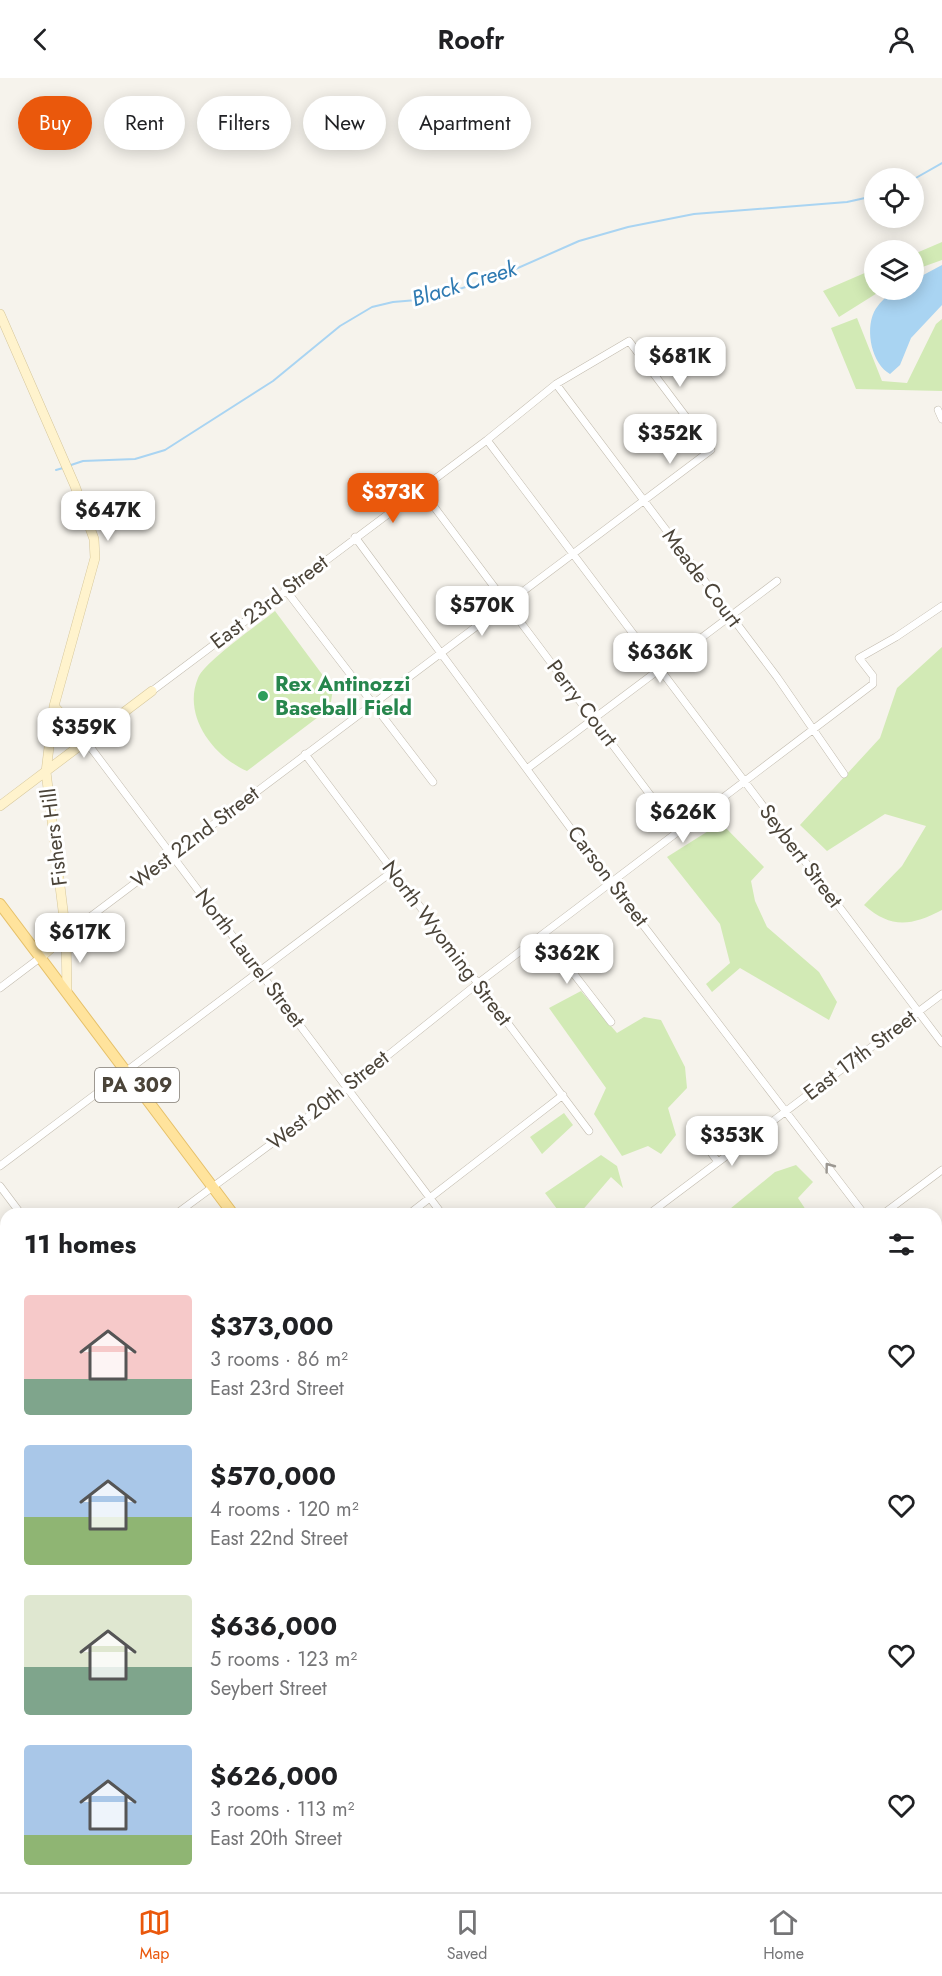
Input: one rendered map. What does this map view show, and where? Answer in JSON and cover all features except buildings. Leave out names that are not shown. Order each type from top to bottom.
[{"type":"main road","name":"Fishers Hill","points":[[0,314],[75,486],[94,539],[95,558],[85,600],[54,706],[46,772],[66,935],[68,992]]},
{"type":"main road","name":"East 23rd Street","points":[[0,806],[152,691]]},
{"type":"main road","name":"North Laurel Street","points":[[54,706],[86,740]]},
{"type":"main road","name":"PA 309","points":[[0,904],[229,1208]]},
{"type":"main road","name":"West 22nd Street","points":[[41,957],[66,935]]},
{"type":"street","name":"East 23rd Street","points":[[152,691],[420,488],[488,440],[556,384],[629,341],[711,450],[644,500]]},
{"type":"street","name":"Meade Court","points":[[556,384],[777,677],[844,774]]},
{"type":"street","points":[[938,410],[942,419]]},
{"type":"street","name":"Seybert Street","points":[[488,440],[942,1043]]},
{"type":"street","name":"Perry Court","points":[[420,488],[678,832]]},
{"type":"street","name":"West 22nd Street","points":[[66,935],[644,500]]},
{"type":"street","name":"Carson Street","points":[[355,537],[611,883],[859,1208]]},
{"type":"street","points":[[528,768],[777,580]]},
{"type":"street","points":[[285,590],[433,782]]},
{"type":"street","name":"West 20th Street","points":[[185,1208],[347,1088],[477,984],[873,684],[873,676],[859,658],[896,638],[942,606]]},
{"type":"street","name":"North Laurel Street","points":[[86,740],[438,1208]]},
{"type":"street","name":"North Wyoming Street","points":[[305,754],[589,1131]]},
{"type":"street","points":[[0,1166],[393,871]]},
{"type":"street","points":[[543,934],[611,1022]]},
{"type":"street","name":"West 22nd Street","points":[[0,988],[41,957]]},
{"type":"street","name":"East 17th Street","points":[[657,1208],[942,994]]},
{"type":"street","points":[[417,1208],[563,1095]]},
{"type":"street","points":[[695,1131],[718,1162]]},
{"type":"street","points":[[892,1208],[942,1170]]},
{"type":"street","points":[[0,1186],[16,1208]]},
{"type":"green space","points":[[942,242],[942,260],[924,266],[924,250]]},
{"type":"green space","points":[[864,273],[864,300],[866,300],[839,317],[823,291]]},
{"type":"green space","points":[[857,318],[882,381],[907,383],[936,324],[942,319],[942,391],[856,389],[831,328]]},
{"type":"green space","name":"Rex Antinozzi Baseball Field","points":[[275,611],[333,689],[330,708],[247,771],[223,756],[204,734],[194,707],[194,692],[198,678],[210,663]]},
{"type":"green space","points":[[942,647],[942,910],[911,922],[892,921],[874,913],[864,905],[902,866],[926,826],[885,814],[827,851],[800,825],[880,738],[897,688]]},
{"type":"green space","points":[[721,823],[764,867],[751,881],[755,901],[767,927],[819,972],[837,1002],[829,1020],[740,968],[712,992],[706,984],[730,963],[720,924],[667,857]]},
{"type":"green space","points":[[581,991],[617,1033],[644,1017],[661,1020],[685,1067],[687,1088],[668,1108],[676,1135],[661,1154],[648,1146],[622,1156],[594,1114],[606,1088],[549,1008]]},
{"type":"green space","points":[[564,1113],[573,1125],[542,1154],[530,1137]]},
{"type":"green space","points":[[601,1155],[617,1166],[623,1188],[611,1177],[584,1208],[556,1208],[545,1193]]},
{"type":"green space","points":[[796,1165],[813,1182],[798,1198],[805,1208],[731,1208],[775,1172]]},
{"type":"water","points":[[942,265],[942,305],[911,338],[900,365],[890,374],[879,363],[875,355],[870,337],[871,320],[883,300],[924,300],[924,275]]},
{"type":"waterway","name":"Black Creek","points":[[924,173],[942,163]]},
{"type":"waterway","name":"Black Creek","points":[[68,466],[83,461],[135,459],[165,450],[273,381],[340,326],[372,307],[393,302],[429,299],[502,275],[579,241],[628,227],[694,214],[847,202],[864,198]]},
{"type":"waterway","name":"Black Creek","points":[[56,470],[63,468]]},
{"type":"place","name":"Rex Antinozzi Baseball Field","points":[[263,696]]}]
